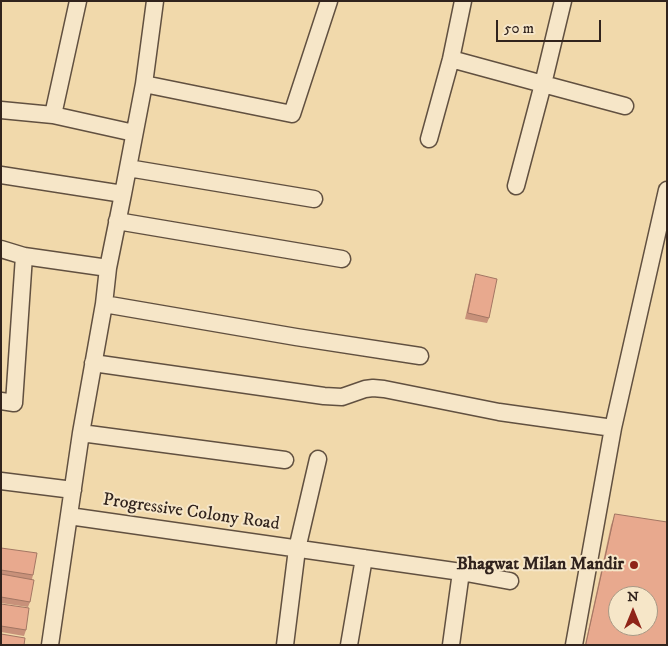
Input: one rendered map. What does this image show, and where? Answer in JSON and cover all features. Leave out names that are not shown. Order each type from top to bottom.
[{"type":"street","points":[[53,115],[78,1]]},
{"type":"street","points":[[50,645],[81,433],[104,304],[108,268],[144,84],[155,1]]},
{"type":"street","points":[[144,84],[292,114],[329,1]]},
{"type":"street","points":[[429,139],[451,59],[463,1]]},
{"type":"street","points":[[516,186],[563,1]]},
{"type":"street","points":[[451,59],[625,106]]},
{"type":"street","points":[[1,110],[53,115],[134,133]]},
{"type":"street","points":[[128,168],[314,199]]},
{"type":"street","points":[[1,175],[123,194]]},
{"type":"street","points":[[574,645],[613,428],[667,190]]},
{"type":"street","points":[[117,221],[342,259]]},
{"type":"street","points":[[1,249],[24,256],[108,268]]},
{"type":"street","points":[[1,401],[14,403],[24,256]]},
{"type":"street","points":[[104,304],[420,356]]},
{"type":"street","points":[[93,363],[324,396],[342,396],[364,389],[384,389],[499,412],[613,428]]},
{"type":"street","points":[[81,433],[285,460]]},
{"type":"street","points":[[284,645],[318,459]]},
{"type":"street","points":[[1,480],[73,490]]},
{"type":"street","name":"Progressive Colony Road","points":[[69,516],[461,572],[510,581]]},
{"type":"street","points":[[348,645],[364,558]]},
{"type":"street","points":[[451,645],[461,572]]},
{"type":"building","points":[[476,274],[497,279],[489,318],[468,313]]},
{"type":"building","name":"Bhagwat Milan Mandir","points":[[615,514],[667,522],[667,645],[586,645]]},
{"type":"building","points":[[1,548],[37,553],[33,575],[1,570]]},
{"type":"building","points":[[1,574],[34,580],[30,602],[1,597]]},
{"type":"building","points":[[1,604],[29,608],[26,630],[1,626]]},
{"type":"building","points":[[1,634],[25,638],[24,645],[1,645]]},
{"type":"place","name":"Bhagwat Milan Mandir","points":[[634,565]]}]
